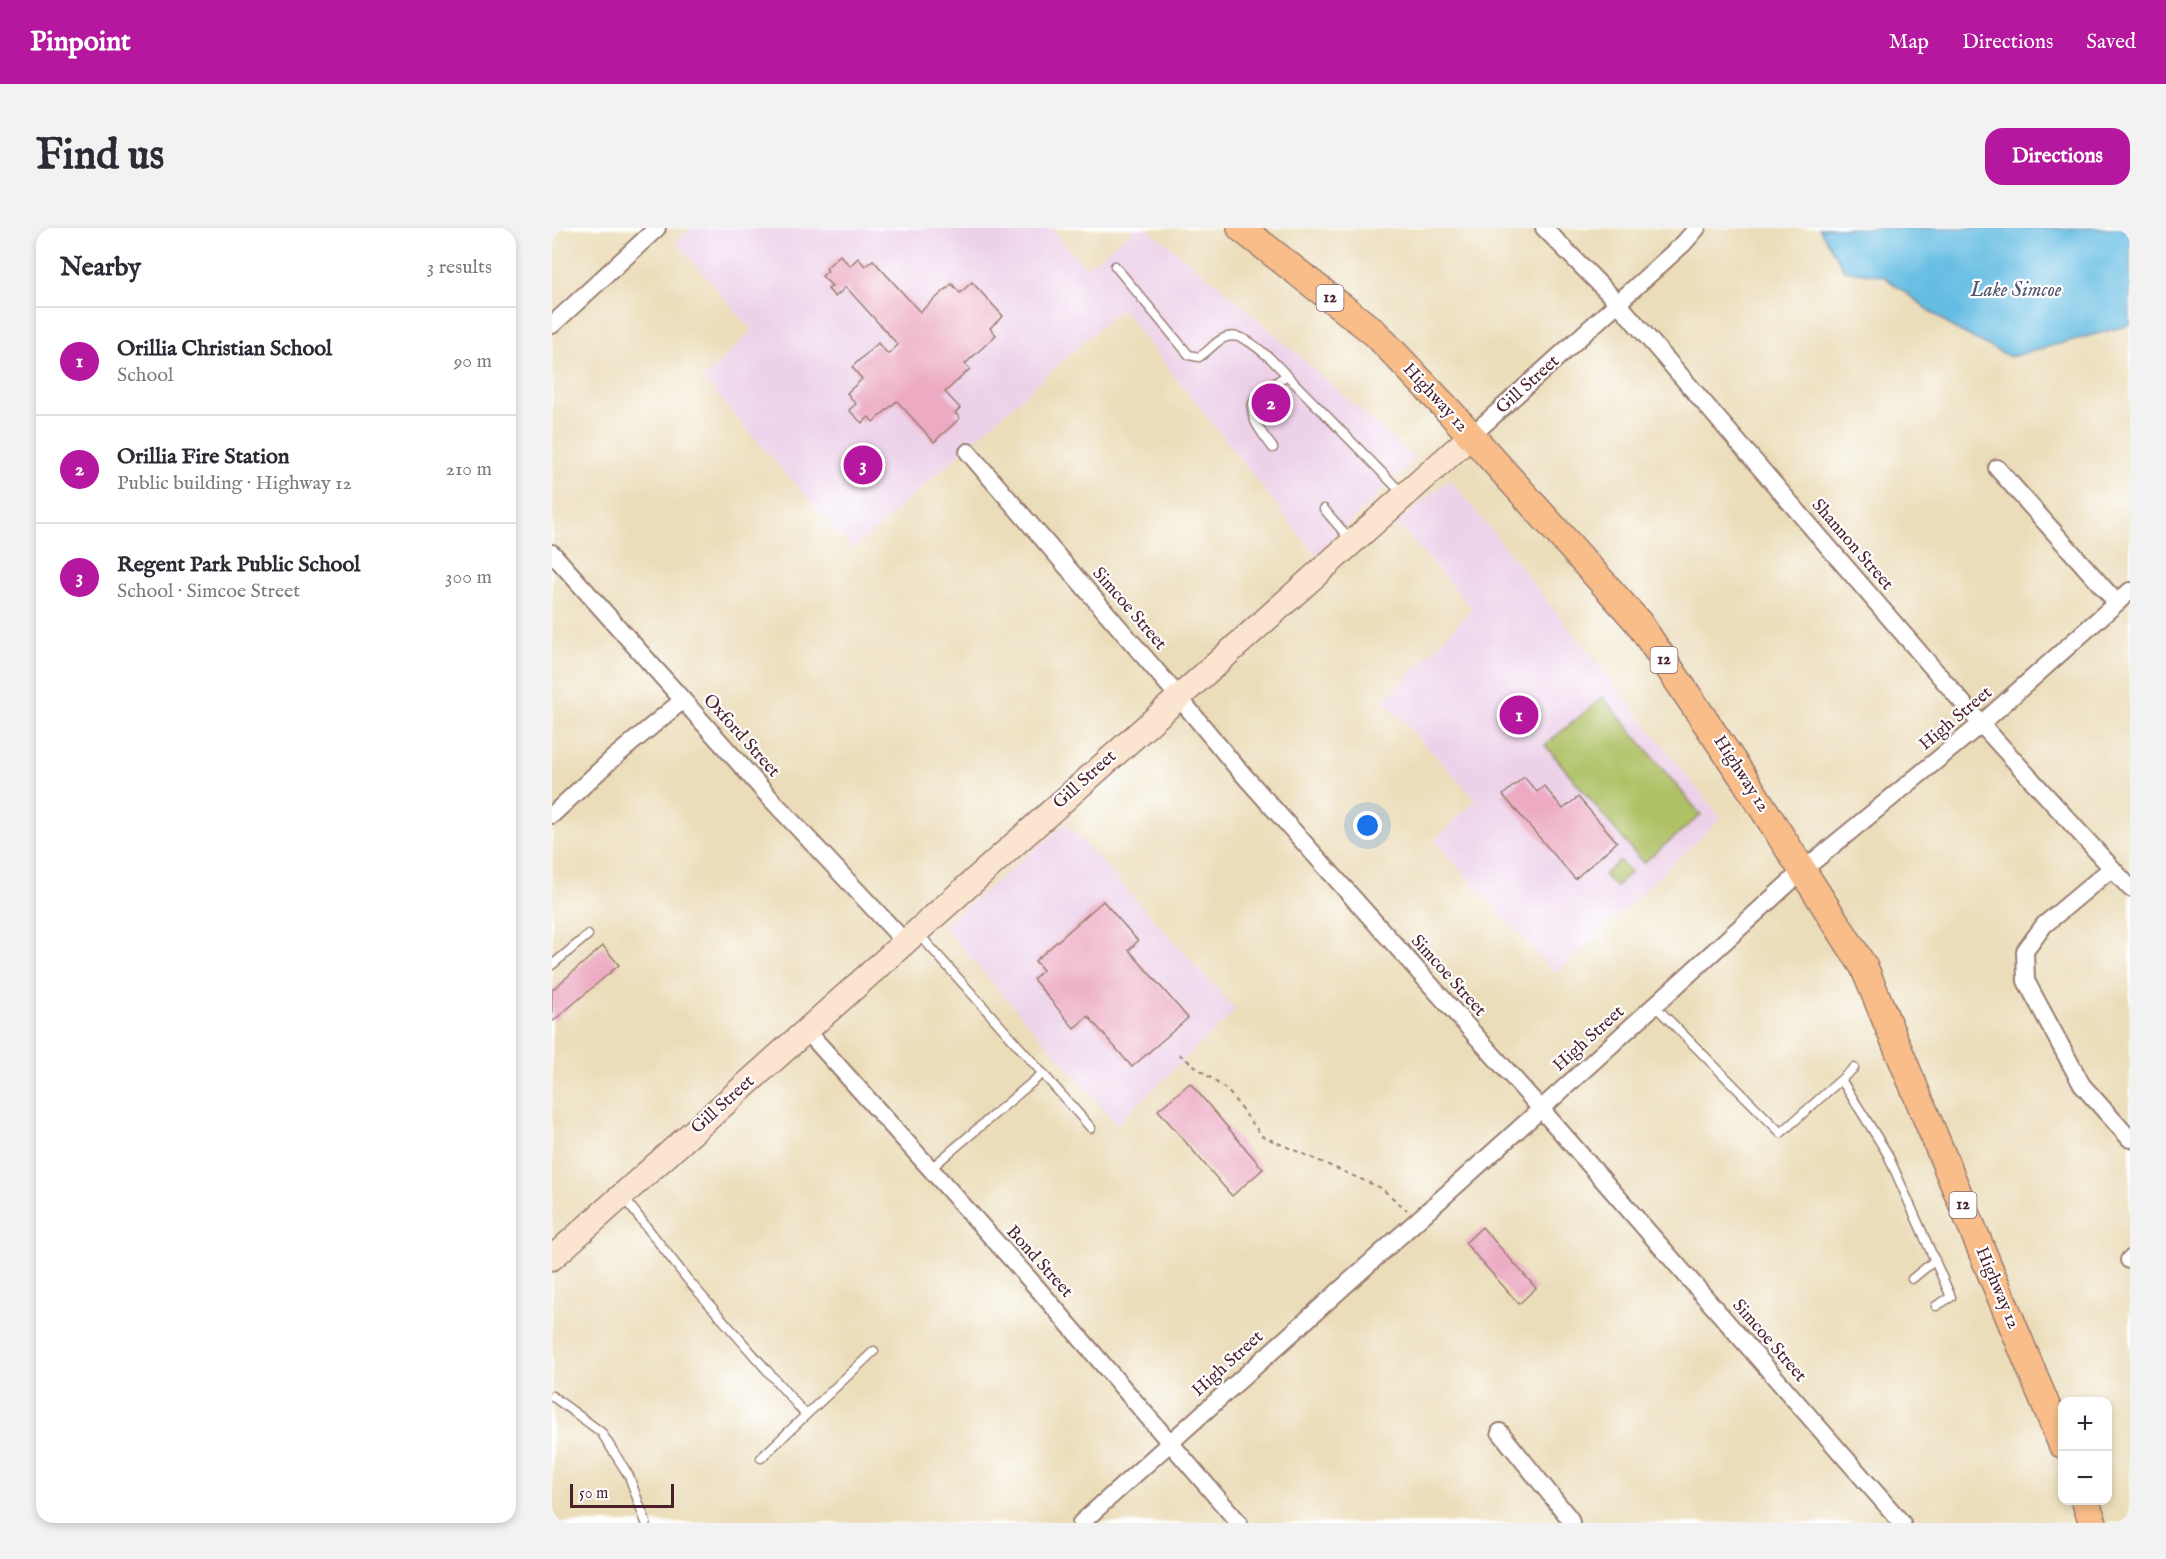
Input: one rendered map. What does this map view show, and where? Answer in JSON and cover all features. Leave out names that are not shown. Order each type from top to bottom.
[{"type":"highway","name":"Highway 12","points":[[1241,228],[1375,333],[1638,622],[1745,780],[1864,967],[2058,1434]]},
{"type":"highway","points":[[2087,1505],[2093,1523]]},
{"type":"main road","name":"Gill Street","points":[[552,1258],[1471,436]]},
{"type":"street","points":[[552,325],[657,228]]},
{"type":"street","name":"Shannon Street","points":[[1544,228],[1618,303],[1981,724],[2130,888]]},
{"type":"street","name":"Gill Street","points":[[1471,436],[1697,228]]},
{"type":"street","name":"Simcoe Street","points":[[968,452],[1179,696],[1233,763],[1541,1109],[1902,1523]]},
{"type":"street","points":[[1997,468],[2116,603]]},
{"type":"street","name":"Oxford Street","points":[[552,553],[770,798],[910,936]]},
{"type":"street","name":"High Street","points":[[1081,1523],[1803,870],[1981,724],[2130,591]]},
{"type":"street","points":[[552,815],[611,760],[683,700]]},
{"type":"street","points":[[2112,868],[2044,924],[2025,951],[2026,981],[2082,1085],[2130,1139]]},
{"type":"street","name":"Bond Street","points":[[806,1030],[1039,1290],[1239,1523]]},
{"type":"street","points":[[1500,1432],[1571,1523]]},
{"type":"lane","points":[[1116,266],[1189,355],[1199,357],[1208,352],[1221,339],[1231,335],[1245,339],[1270,358],[1404,496]]},
{"type":"lane","points":[[1273,448],[1254,423],[1252,410],[1256,398],[1287,375]]},
{"type":"lane","points":[[1324,509],[1352,542]]},
{"type":"lane","points":[[552,966],[588,935]]},
{"type":"lane","points":[[910,936],[1043,1073],[1091,1128]]},
{"type":"lane","points":[[1654,1005],[1780,1133],[1842,1081],[1854,1068]]},
{"type":"lane","points":[[930,1169],[1043,1073]]},
{"type":"lane","points":[[1842,1081],[1887,1153],[1951,1297],[1936,1306]]},
{"type":"lane","points":[[622,1195],[688,1280],[806,1415]]},
{"type":"lane","points":[[1912,1279],[1935,1260]]},
{"type":"lane","points":[[761,1458],[874,1351]]},
{"type":"lane","points":[[552,1396],[601,1432],[629,1476],[646,1523]]},
{"type":"path","points":[[1179,1054],[1228,1091],[1263,1136],[1381,1188],[1418,1220]]},
{"type":"shaded area","points":[[692,228],[1051,228],[1086,268],[1135,228],[1147,228],[1227,292],[1415,459],[1316,555],[1121,308],[853,550],[703,379],[752,330],[676,242]]},
{"type":"shaded area","points":[[1450,479],[1721,818],[1556,974],[1434,841],[1476,800],[1384,701],[1472,609],[1397,523]]},
{"type":"shaded area","points":[[1066,823],[1236,1010],[1117,1124],[943,926]]},
{"type":"green space","points":[[1603,697],[1701,815],[1643,863],[1545,745]]},
{"type":"green space","points":[[1619,861],[1631,872],[1616,887],[1604,875]]},
{"type":"water","name":"Lake Simcoe","points":[[1819,228],[2130,228],[2130,325],[2010,357],[1952,327],[1883,276],[1844,270]]},
{"type":"building","points":[[840,255],[850,266],[858,258],[865,266],[873,260],[920,312],[952,284],[960,293],[972,282],[1003,316],[990,328],[996,335],[965,364],[970,369],[945,392],[960,408],[955,413],[960,418],[934,442],[897,401],[873,422],[869,417],[862,423],[849,410],[856,404],[847,393],[862,379],[852,367],[878,343],[888,354],[898,345],[846,287],[835,297],[828,289],[832,286],[822,276],[828,271],[826,268]]},
{"type":"building","points":[[1524,777],[1537,792],[1544,786],[1563,809],[1578,797],[1617,842],[1575,879],[1503,795]]},
{"type":"building","points":[[1103,901],[1138,941],[1129,950],[1188,1018],[1132,1067],[1088,1016],[1074,1028],[1033,979],[1043,970],[1035,961]]},
{"type":"building","points":[[603,946],[619,965],[552,1022],[552,990]]},
{"type":"building","points":[[1190,1083],[1263,1169],[1232,1196],[1158,1110]]},
{"type":"building","points":[[1482,1227],[1536,1288],[1519,1304],[1465,1243]]},
{"type":"place","name":"Orillia Fire Station","points":[[1271,403]]},
{"type":"place","name":"Regent Park Public School","points":[[863,465]]},
{"type":"place","name":"Orillia Christian School","points":[[1519,715]]}]
